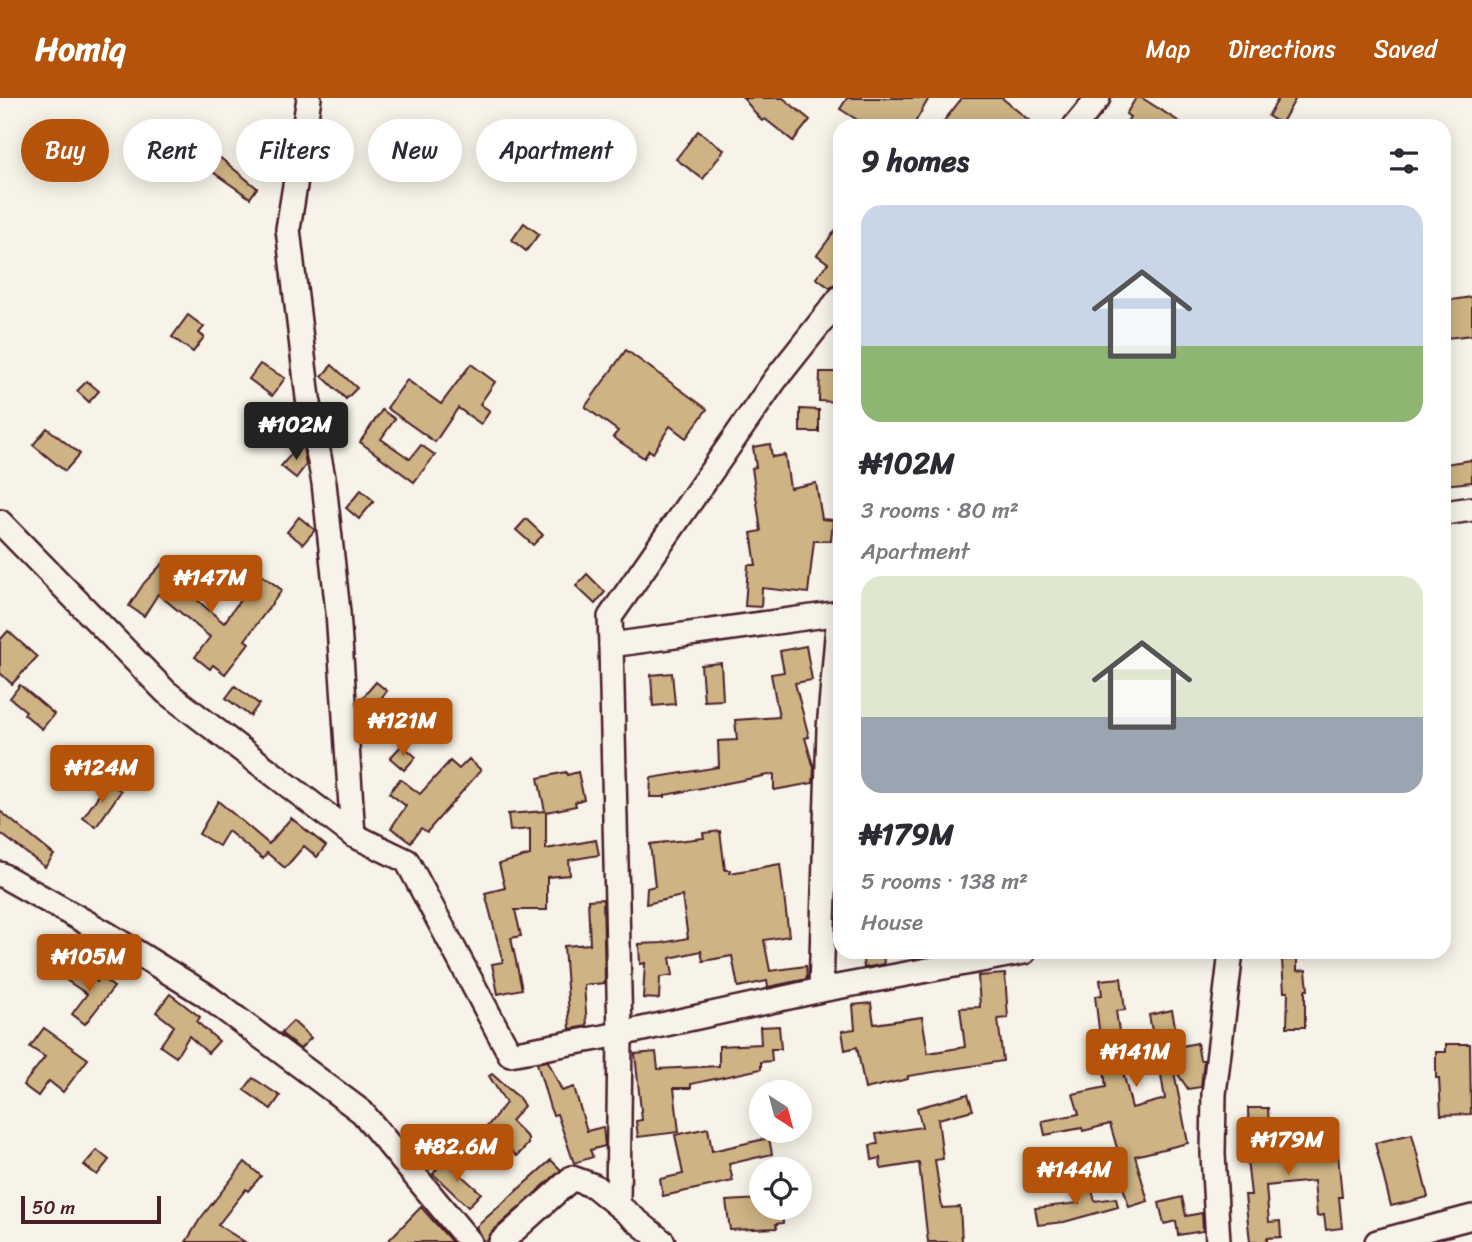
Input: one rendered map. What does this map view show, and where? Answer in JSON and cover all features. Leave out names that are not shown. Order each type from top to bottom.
[{"type":"street","points":[[309,98],[288,229],[308,398],[324,483],[338,612],[353,835]]},
{"type":"street","points":[[1080,119],[1098,98]]},
{"type":"street","points":[[618,1205],[620,1034],[610,617],[775,380],[833,307]]},
{"type":"street","points":[[1451,512],[1472,509]]},
{"type":"street","points":[[0,522],[166,692],[353,835],[407,860],[510,1054],[620,1034],[821,990],[988,959]]},
{"type":"street","points":[[611,645],[833,614]]},
{"type":"street","points":[[821,990],[829,729],[833,683]]},
{"type":"street","points":[[0,874],[107,934],[204,994],[362,1112],[470,1242]]},
{"type":"street","points":[[1218,1242],[1213,1154],[1214,1094],[1230,959]]},
{"type":"street","points":[[501,1242],[572,1178],[594,1186],[663,1242]]},
{"type":"street","points":[[1377,1242],[1472,1217]]},
{"type":"building","points":[[743,98],[783,98],[810,120],[793,141],[765,119],[762,121]]},
{"type":"building","points":[[847,98],[929,98],[917,119],[856,119],[840,109]]},
{"type":"building","points":[[962,98],[1002,98],[1028,119],[946,119]]},
{"type":"building","points":[[1136,98],[1142,98],[1175,119],[1129,119],[1130,117],[1126,114]]},
{"type":"building","points":[[1279,98],[1296,98],[1284,119],[1268,116]]},
{"type":"building","points":[[698,131],[724,150],[703,179],[676,159]]},
{"type":"building","points":[[222,159],[236,171],[236,182],[250,182],[257,188],[250,198],[222,178]]},
{"type":"building","points":[[524,223],[539,234],[526,251],[512,240]]},
{"type":"building","points":[[833,233],[833,286],[830,288],[816,278],[828,263],[817,255]]},
{"type":"building","points":[[1472,297],[1472,335],[1451,338],[1451,300]]},
{"type":"building","points":[[188,315],[204,327],[199,333],[204,337],[193,352],[172,337]]},
{"type":"building","points":[[626,350],[707,409],[686,438],[670,426],[653,453],[649,450],[644,458],[613,437],[618,431],[585,407]]},
{"type":"building","points":[[260,364],[285,378],[272,396],[249,379]]},
{"type":"building","points":[[471,364],[495,382],[480,404],[490,411],[481,424],[458,408],[435,442],[387,408],[407,380],[441,404]]},
{"type":"building","points":[[332,365],[357,388],[346,399],[322,376]]},
{"type":"building","points":[[820,372],[833,372],[833,402],[819,401]]},
{"type":"building","points":[[87,381],[99,391],[89,402],[77,391]]},
{"type":"building","points":[[800,409],[819,410],[819,432],[800,432]]},
{"type":"building","points":[[382,410],[395,419],[381,439],[410,459],[421,445],[435,455],[414,482],[360,442]]},
{"type":"building","points":[[47,428],[80,454],[65,471],[33,445]]},
{"type":"building","points":[[302,441],[306,465],[296,478],[281,466]]},
{"type":"building","points":[[770,444],[772,457],[785,455],[790,488],[816,483],[822,519],[833,520],[831,541],[814,541],[808,593],[762,588],[761,607],[745,606],[748,565],[756,565],[751,533],[761,531],[752,468],[756,467],[753,447]]},
{"type":"building","points":[[1472,460],[1472,482],[1451,484],[1451,463]]},
{"type":"building","points":[[361,490],[374,501],[359,519],[346,508]]},
{"type":"building","points":[[299,517],[315,530],[303,544],[287,532]]},
{"type":"building","points":[[526,519],[543,535],[533,545],[516,530]]},
{"type":"building","points":[[162,564],[191,590],[189,593],[224,623],[259,573],[282,590],[245,640],[249,643],[225,674],[213,665],[210,669],[195,657],[210,637],[158,594],[144,616],[129,606],[144,583]]},
{"type":"building","points":[[587,574],[605,592],[595,604],[576,586]]},
{"type":"building","points":[[8,631],[37,657],[12,684],[0,673],[0,640]]},
{"type":"building","points":[[806,646],[812,680],[795,683],[809,737],[805,738],[814,768],[813,783],[774,790],[774,774],[665,797],[650,797],[651,778],[719,767],[718,741],[737,740],[735,720],[779,717],[771,674],[784,672],[780,651]]},
{"type":"building","points":[[721,663],[723,700],[704,701],[701,665]]},
{"type":"building","points":[[672,673],[675,704],[653,706],[651,675]]},
{"type":"building","points":[[376,682],[387,691],[366,717],[359,711],[358,703]]},
{"type":"building","points":[[20,685],[54,714],[42,729],[10,698]]},
{"type":"building","points":[[235,686],[259,704],[250,716],[226,698]]},
{"type":"building","points":[[402,745],[416,757],[404,770],[390,758]]},
{"type":"building","points":[[91,748],[118,766],[108,780],[82,762]]},
{"type":"building","points":[[469,759],[481,770],[427,832],[421,828],[411,842],[391,828],[406,806],[389,793],[400,779],[420,794],[450,761],[459,769]]},
{"type":"building","points":[[566,772],[567,775],[578,772],[584,799],[575,802],[576,806],[546,812],[546,849],[596,840],[599,855],[569,860],[570,875],[547,877],[547,910],[515,910],[521,936],[511,938],[522,989],[498,994],[492,964],[503,962],[485,893],[505,888],[499,864],[530,855],[530,829],[510,831],[508,814],[545,811],[538,778]]},
{"type":"building","points":[[108,782],[121,791],[96,827],[83,818]]},
{"type":"building","points":[[218,801],[269,844],[291,818],[326,846],[317,857],[304,846],[285,868],[267,853],[263,859],[228,831],[219,846],[199,834]]},
{"type":"building","points":[[0,811],[54,855],[45,867],[0,833]]},
{"type":"building","points":[[720,831],[725,870],[730,870],[730,873],[780,864],[789,936],[764,940],[770,971],[806,966],[807,979],[768,987],[767,981],[738,987],[732,956],[703,961],[701,951],[670,958],[673,975],[660,977],[659,999],[643,998],[645,963],[640,964],[639,944],[688,938],[682,896],[646,904],[647,888],[655,886],[650,844],[704,838],[703,833]]},
{"type":"building","points":[[603,899],[605,983],[584,985],[587,1026],[570,1029],[564,946],[590,944],[588,900]]},
{"type":"building","points":[[863,959],[884,959],[884,964],[864,968]]},
{"type":"building","points":[[1297,959],[1297,971],[1306,970],[1308,990],[1305,990],[1305,1027],[1287,1027],[1288,992],[1284,992],[1282,960]]},
{"type":"building","points":[[75,967],[97,982],[100,977],[114,987],[85,1024],[72,1014],[87,994],[66,980]]},
{"type":"building","points":[[1005,974],[1008,1018],[998,1019],[1003,1061],[908,1076],[908,1079],[865,1089],[857,1047],[845,1050],[842,1031],[855,1029],[853,1005],[871,1003],[874,1024],[922,1017],[928,1053],[965,1047],[960,1008],[980,1007],[978,976]]},
{"type":"building","points":[[1121,978],[1125,1010],[1116,1011],[1120,1039],[1153,1036],[1149,1015],[1172,1010],[1177,1036],[1180,1036],[1182,1046],[1197,1043],[1200,1060],[1204,1060],[1201,1087],[1188,1089],[1173,1067],[1188,1143],[1135,1156],[1148,1201],[1129,1207],[1120,1177],[1125,1175],[1110,1124],[1083,1131],[1082,1128],[1045,1135],[1042,1121],[1079,1114],[1073,1094],[1106,1087],[1095,996],[1102,995],[1100,980]],"holes":[[[1164,1055],[1172,1067],[1160,1069],[1165,1099],[1132,1108],[1120,1060]]]},
{"type":"building","points":[[170,994],[200,1017],[197,1022],[219,1041],[208,1053],[189,1036],[176,1057],[160,1046],[174,1026],[156,1012]]},
{"type":"building","points":[[293,1021],[311,1038],[300,1049],[281,1033]]},
{"type":"building","points":[[779,1026],[781,1049],[771,1049],[772,1061],[761,1062],[761,1069],[691,1084],[691,1088],[674,1088],[679,1132],[638,1137],[636,1121],[642,1120],[635,1054],[656,1052],[658,1069],[719,1066],[719,1046],[761,1044],[760,1027]]},
{"type":"building","points":[[44,1028],[88,1059],[63,1092],[49,1081],[38,1096],[23,1085],[45,1057],[30,1047]]},
{"type":"building","points":[[1446,1044],[1470,1044],[1471,1114],[1441,1115],[1436,1052],[1446,1052]]},
{"type":"building","points":[[548,1061],[562,1091],[574,1087],[587,1131],[603,1127],[605,1146],[590,1150],[593,1157],[574,1163],[557,1114],[553,1115],[550,1108],[537,1063]]},
{"type":"building","points":[[492,1074],[519,1098],[524,1106],[511,1121],[528,1138],[528,1144],[517,1156],[486,1128],[506,1103],[489,1076]]},
{"type":"building","points":[[253,1078],[280,1096],[271,1109],[244,1090]]},
{"type":"building","points":[[968,1094],[973,1110],[938,1119],[943,1159],[935,1160],[942,1208],[960,1207],[962,1242],[928,1242],[919,1163],[881,1169],[880,1158],[872,1160],[870,1145],[878,1144],[876,1134],[922,1127],[917,1108]]},
{"type":"building","points":[[1248,1108],[1268,1108],[1274,1159],[1317,1154],[1313,1137],[1331,1134],[1335,1154],[1338,1154],[1342,1228],[1326,1230],[1324,1215],[1317,1216],[1314,1181],[1266,1186],[1269,1222],[1280,1221],[1281,1237],[1267,1238],[1267,1242],[1250,1242],[1245,1195],[1251,1195],[1246,1151],[1249,1151]]},
{"type":"building","points":[[708,1128],[712,1151],[749,1143],[770,1143],[772,1154],[749,1157],[749,1159],[729,1164],[733,1181],[663,1196],[660,1179],[683,1174],[675,1135]]},
{"type":"building","points":[[1412,1134],[1428,1197],[1391,1206],[1375,1143]]},
{"type":"building","points":[[97,1150],[109,1160],[97,1175],[84,1165]]},
{"type":"building","points":[[444,1160],[481,1193],[468,1207],[433,1174]]},
{"type":"building","points":[[551,1160],[561,1170],[484,1242],[476,1227]]},
{"type":"building","points":[[245,1162],[261,1176],[248,1191],[246,1189],[218,1225],[245,1242],[186,1242],[200,1219]]},
{"type":"building","points":[[1089,1179],[1095,1201],[1116,1198],[1118,1207],[1064,1222],[1038,1225],[1035,1208],[1079,1203],[1073,1183]]},
{"type":"building","points":[[1182,1197],[1186,1216],[1202,1213],[1203,1231],[1178,1235],[1176,1221],[1164,1224],[1159,1203]]},
{"type":"building","points":[[749,1200],[749,1220],[783,1220],[783,1223],[776,1224],[777,1228],[730,1230],[726,1201]]},
{"type":"building","points":[[421,1207],[452,1242],[387,1242]]}]
